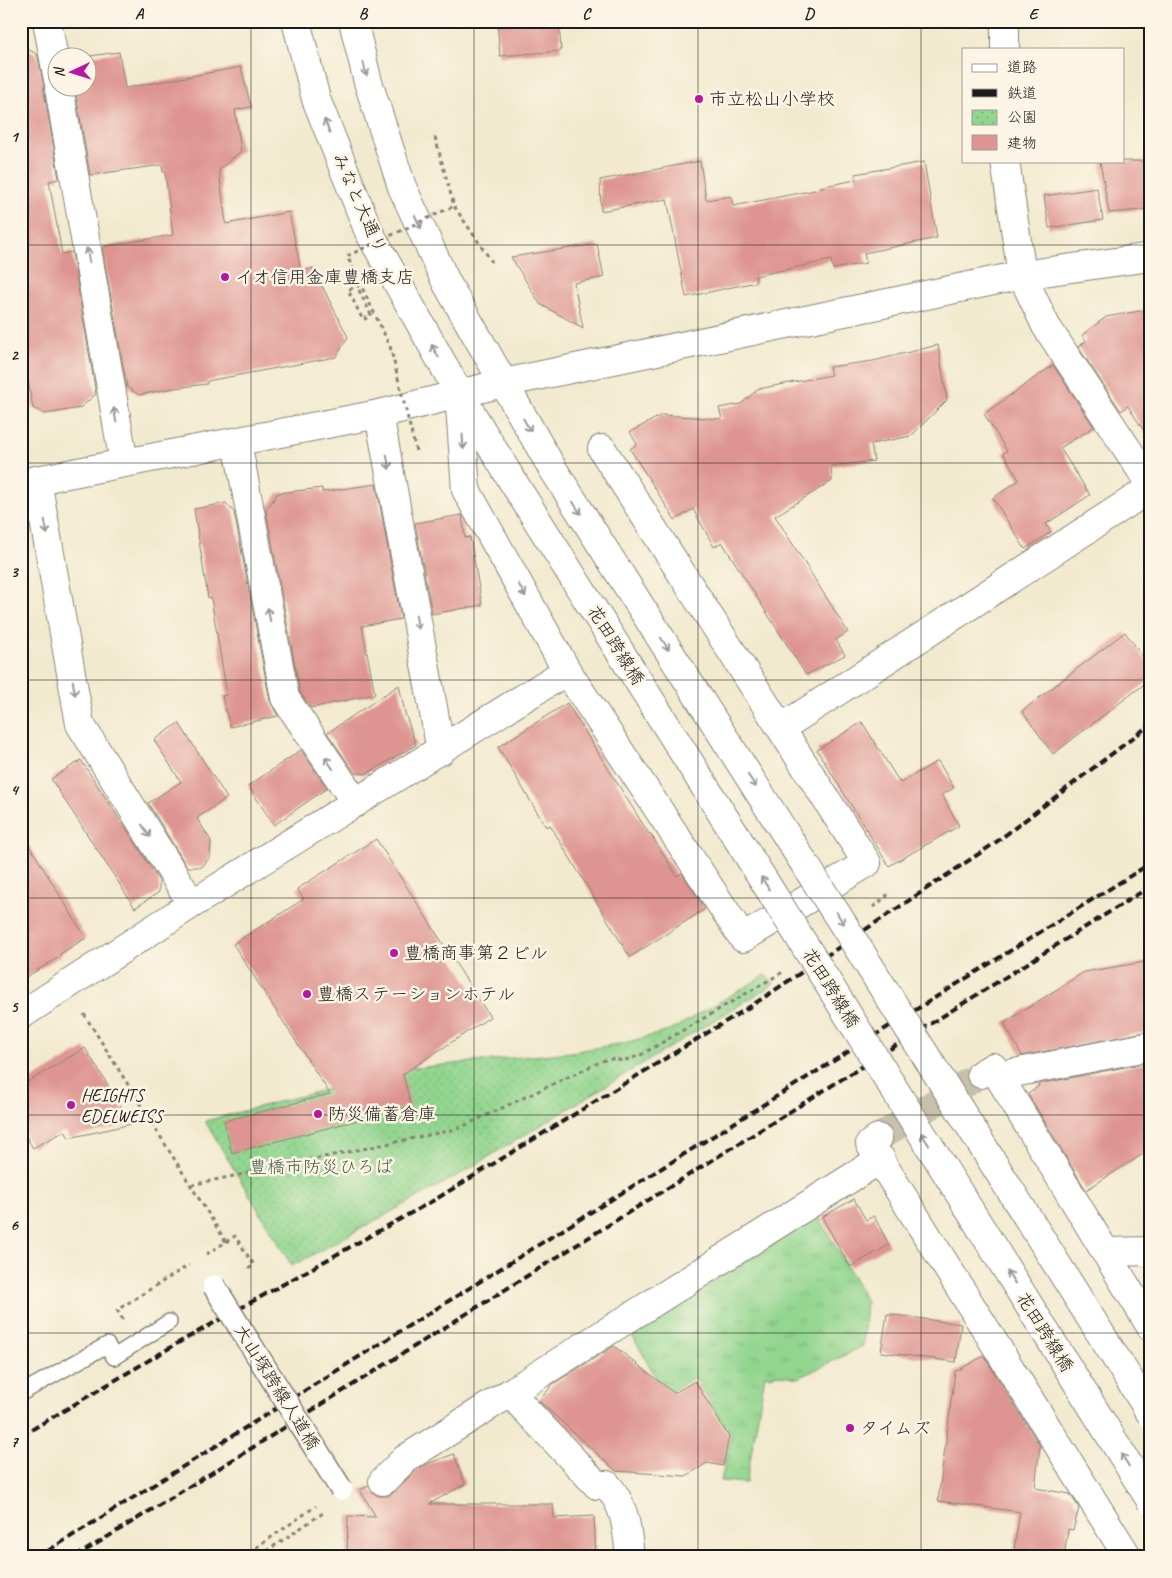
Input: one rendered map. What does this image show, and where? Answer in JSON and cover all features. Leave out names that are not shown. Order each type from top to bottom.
[{"type":"street","points":[[47,21],[52,48]]},
{"type":"street","name":"みなと大通り","points":[[296,21],[316,99],[369,232],[459,393],[510,477]]},
{"type":"street","points":[[354,21],[368,82],[402,187],[446,282],[503,383],[551,466],[843,924],[1151,1414]]},
{"type":"street","points":[[1005,21],[1005,48]]},
{"type":"street","points":[[61,98],[124,463]]},
{"type":"street","points":[[781,728],[1151,486],[1046,326],[1022,275],[1005,162]]},
{"type":"street","points":[[192,904],[80,724],[29,481],[380,414],[503,383],[1022,275],[1151,257]]},
{"type":"street","points":[[459,393],[466,490],[567,671],[743,938],[867,863],[602,449]]},
{"type":"street","points":[[380,414],[441,751]]},
{"type":"street","points":[[237,442],[285,698],[356,803]]},
{"type":"street","name":"花田跨線橋","points":[[510,477],[796,931],[1151,1501]]},
{"type":"street","points":[[21,1015],[192,904],[567,671]]},
{"type":"street","points":[[1151,1046],[990,1075],[1151,1326]]},
{"type":"street","points":[[383,1482],[405,1459],[510,1393],[879,1148],[1128,1557]]},
{"type":"street","points":[[1105,1252],[1151,1251]]},
{"type":"street","name":"大山塚跨線人道橋","points":[[214,1286],[341,1489]]},
{"type":"street","points":[[510,1393],[597,1485],[607,1486],[616,1496],[626,1523],[630,1557]]},
{"type":"lane","points":[[23,1392],[107,1345],[114,1357],[170,1322]]},
{"type":"path","points":[[435,137],[454,206],[492,262]]},
{"type":"path","points":[[416,451],[390,346],[346,256],[454,206]]},
{"type":"path","points":[[359,290],[371,316],[363,320],[348,290],[360,284]]},
{"type":"path","points":[[867,863],[888,896],[872,907]]},
{"type":"path","points":[[191,1185],[457,1130],[598,1063],[616,1059],[622,1061],[639,1056],[786,970]]},
{"type":"path","points":[[66,987],[226,1242]]},
{"type":"path","points":[[204,1256],[235,1236],[254,1265],[247,1270]]},
{"type":"path","points":[[243,1557],[341,1489]]},
{"type":"green space","name":"豊橋市防災ひろば","points":[[766,975],[774,984],[462,1173],[292,1266],[205,1121],[405,1069],[571,1052],[624,1043],[669,1031]]},
{"type":"green space","points":[[818,1215],[866,1301],[863,1346],[799,1378],[776,1374],[765,1375],[746,1483],[721,1481],[731,1436],[695,1377],[666,1395],[631,1333]]},
{"type":"building","points":[[497,21],[559,21],[561,51],[500,56]]},
{"type":"building","points":[[21,46],[37,54],[44,86],[59,179],[49,181],[62,254],[72,252],[96,394],[80,408],[45,414],[33,408],[21,343]]},
{"type":"building","points":[[119,52],[125,88],[241,67],[251,107],[235,110],[241,151],[219,170],[226,224],[289,212],[301,271],[313,268],[348,337],[336,357],[207,381],[207,384],[139,395],[127,387],[102,247],[173,235],[165,171],[163,172],[162,165],[90,175],[77,98],[98,98],[98,55]]},
{"type":"building","points":[[700,161],[706,200],[731,196],[733,206],[856,180],[855,174],[924,162],[937,238],[864,253],[866,263],[833,269],[831,260],[755,276],[756,282],[686,297],[667,199],[601,211],[600,180]]},
{"type":"building","points":[[1151,161],[1151,209],[1109,213],[1100,162]]},
{"type":"building","points":[[1097,188],[1103,220],[1049,228],[1044,196]]},
{"type":"building","points":[[597,244],[604,277],[574,283],[583,328],[540,304],[511,257]]},
{"type":"building","points":[[1151,309],[1151,442],[1128,406],[1121,411],[1078,347],[1086,341],[1082,335],[1106,317]]},
{"type":"building","points":[[938,345],[947,400],[911,436],[871,444],[874,461],[831,466],[832,481],[775,516],[848,632],[836,640],[845,655],[806,675],[722,542],[714,547],[693,509],[675,520],[630,449],[637,444],[630,432],[662,415],[722,419],[719,408],[741,404],[758,389],[831,375],[829,367],[873,361]]},
{"type":"building","points":[[1053,365],[1094,427],[1060,448],[1090,495],[1046,524],[1051,532],[1025,549],[993,498],[1019,480],[1003,453],[1007,451],[984,414]]},
{"type":"building","points":[[376,484],[401,619],[362,626],[375,694],[311,708],[300,692],[266,510],[278,493],[322,488],[322,492]]},
{"type":"building","points":[[226,503],[234,512],[270,701],[278,716],[230,727],[222,696],[227,695],[211,598],[208,598],[194,509]]},
{"type":"building","points":[[462,515],[465,538],[470,537],[482,605],[432,614],[415,523]]},
{"type":"building","points":[[1125,632],[1151,668],[1151,679],[1053,754],[1022,711]]},
{"type":"building","points":[[399,685],[405,713],[416,745],[366,774],[355,773],[327,733]]},
{"type":"building","points":[[567,703],[677,876],[682,873],[705,909],[630,957],[550,825],[546,827],[498,747]]},
{"type":"building","points":[[862,722],[900,783],[938,761],[954,788],[942,795],[959,826],[889,866],[817,750]]},
{"type":"building","points":[[179,723],[227,798],[197,818],[211,841],[210,857],[202,867],[187,867],[148,803],[181,782],[154,740]]},
{"type":"building","points":[[301,750],[327,788],[274,825],[248,786]]},
{"type":"building","points":[[81,760],[159,881],[159,892],[135,908],[51,779]]},
{"type":"building","points":[[21,832],[86,938],[60,954],[61,956],[21,980]]},
{"type":"building","points":[[376,839],[490,1017],[403,1074],[411,1106],[232,1153],[224,1121],[330,1094],[233,944],[304,899],[297,889]]},
{"type":"building","points":[[1151,961],[1151,1031],[1022,1056],[1004,1023],[1084,972]]},
{"type":"building","name":"HEIGHTS EDELWEISS","points":[[85,1048],[132,1124],[69,1138],[65,1131],[33,1148],[21,1128],[21,1086]]},
{"type":"building","points":[[1151,1062],[1151,1149],[1086,1190],[1028,1094],[1039,1086],[1038,1084]]},
{"type":"building","points":[[854,1199],[866,1220],[874,1216],[889,1245],[850,1267],[822,1217]]},
{"type":"building","points":[[887,1314],[961,1324],[956,1362],[881,1352]]},
{"type":"building","points":[[614,1346],[674,1393],[695,1381],[729,1437],[723,1466],[707,1463],[686,1476],[616,1471],[539,1401],[553,1384]]},
{"type":"building","points":[[984,1356],[1040,1446],[1035,1488],[1070,1494],[1079,1508],[1073,1530],[1068,1529],[1064,1557],[1014,1549],[1020,1512],[938,1501],[955,1372]]},
{"type":"building","points":[[454,1454],[465,1484],[429,1504],[553,1504],[554,1518],[594,1516],[596,1557],[347,1557],[348,1516],[376,1517],[360,1490],[369,1486],[372,1492],[378,1496],[388,1496],[424,1465]]},
{"type":"tunnel","points":[[878,1138],[981,1074]]},
{"type":"railway","points":[[21,1436],[178,1343],[436,1199],[751,1006],[995,843],[1151,724]]},
{"type":"railway","points":[[38,1557],[1151,863]]},
{"type":"railway","points":[[75,1557],[1151,886]]},
{"type":"place","name":"市立松山小学校","points":[[699,99]]},
{"type":"place","name":"イオ信用金庫豊橋支店","points":[[225,277]]},
{"type":"place","name":"豊橋商事第２ビル","points":[[394,953]]},
{"type":"place","name":"豊橋ステーションホテル","points":[[307,994]]},
{"type":"place","name":"HEIGHTS EDELWEISS","points":[[71,1105]]},
{"type":"place","name":"防災備蓄倉庫","points":[[318,1114]]},
{"type":"place","name":"タイムズ","points":[[850,1428]]}]
